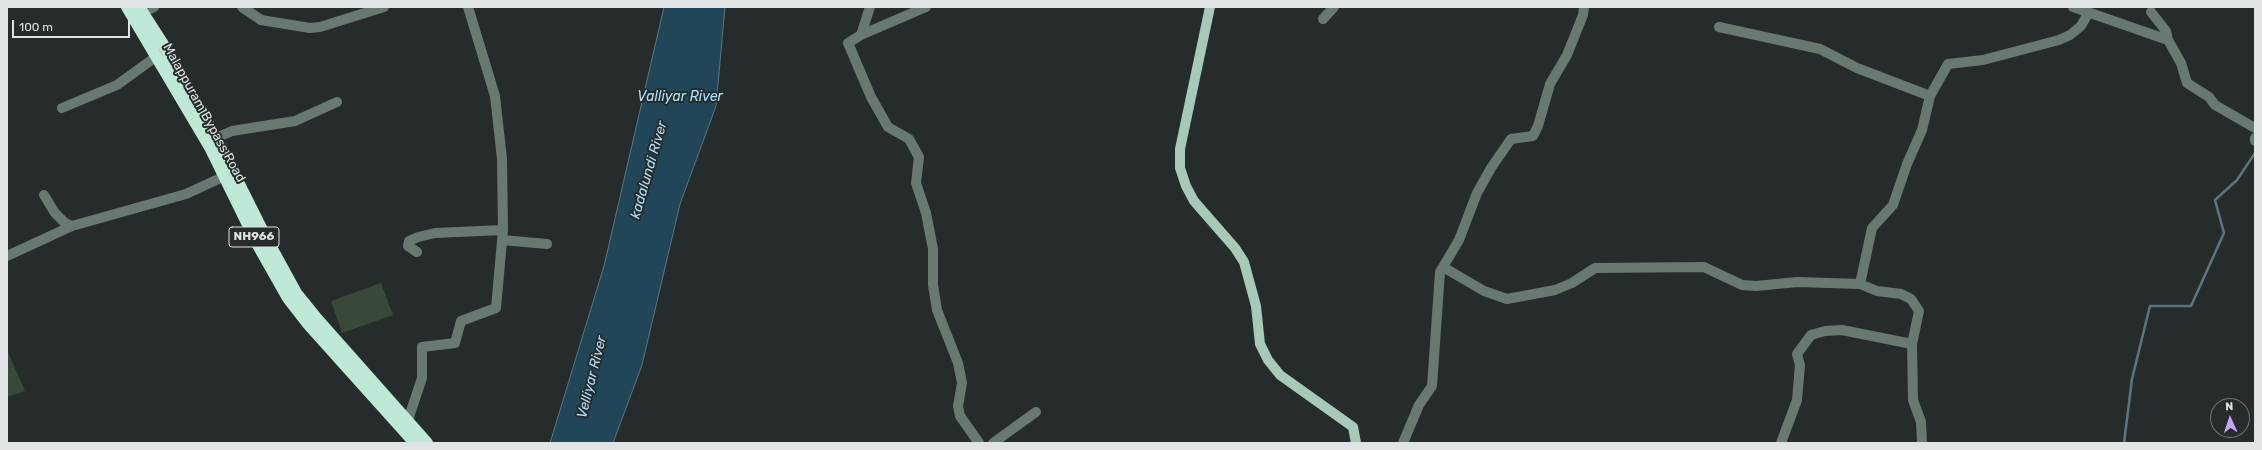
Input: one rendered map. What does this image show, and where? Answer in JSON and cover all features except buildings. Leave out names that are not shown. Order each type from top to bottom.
[{"type":"highway","name":"Malappuram Bypass Road","points":[[127,7],[211,149],[258,245],[288,298],[309,325],[415,443]]},
{"type":"highway","name":"Malappuram Bypass Road","points":[[140,10],[166,49],[216,138],[267,240],[296,292],[317,319],[427,443]]},
{"type":"main road","points":[[1210,7],[1180,149],[1180,168],[1186,186],[1194,201],[1235,248],[1244,262],[1256,306],[1260,344],[1268,360],[1280,375],[1353,427],[1356,443]]},
{"type":"street","points":[[140,10],[154,7]]},
{"type":"street","points":[[242,7],[261,20],[310,28],[320,27],[384,7]]},
{"type":"street","points":[[408,420],[422,378],[422,348],[455,343],[461,321],[496,308],[502,235],[502,159],[495,96],[468,7]]},
{"type":"street","points":[[861,36],[870,7]]},
{"type":"street","points":[[926,7],[848,42],[871,97],[888,127],[909,139],[919,157],[916,183],[926,213],[933,249],[933,285],[937,310],[958,363],[962,383],[958,406],[960,416],[975,435],[979,443]]},
{"type":"street","points":[[1323,19],[1334,7]]},
{"type":"street","points":[[1403,443],[1419,405],[1432,386],[1440,272],[1460,240],[1478,193],[1491,168],[1511,139],[1533,136],[1538,126],[1550,84],[1567,55],[1583,15],[1584,7]]},
{"type":"street","points":[[2073,7],[2168,40]]},
{"type":"street","points":[[1860,284],[1872,228],[1893,205],[1907,164],[1922,130],[1930,96],[1948,64],[1984,60],[2070,36],[2081,26],[2089,12]]},
{"type":"street","points":[[2151,12],[2166,31],[2168,40],[2181,63],[2187,83],[2209,97],[2215,105],[2255,128]]},
{"type":"street","points":[[1719,27],[1820,49],[1857,68],[1930,96]]},
{"type":"street","points":[[62,108],[117,85],[157,56]]},
{"type":"street","points":[[216,138],[232,131],[295,121],[337,102]]},
{"type":"street","points":[[7,256],[72,226],[186,194],[225,176]]},
{"type":"street","points":[[44,195],[55,213],[65,223],[72,226]]},
{"type":"street","points":[[416,252],[408,246],[409,241],[418,237],[436,233],[502,235],[547,244]]},
{"type":"street","points":[[1443,266],[1478,288],[1507,299],[1555,290],[1572,283],[1595,268],[1704,267],[1742,285],[1756,286],[1797,282],[1860,284],[1877,290],[1902,294],[1911,299],[1919,311],[1912,344],[1913,400],[1921,422],[1922,443]]},
{"type":"street","points":[[1781,443],[1797,400],[1800,365],[1797,354],[1811,335],[1825,331],[1842,330],[1912,344]]},
{"type":"street","points":[[993,443],[1036,412]]},
{"type":"green space","points":[[381,283],[393,315],[342,333],[331,301]]},
{"type":"green space","points":[[7,350],[25,391],[7,397]]},
{"type":"water","name":"Valliyar River","points":[[664,7],[725,7],[716,106],[680,204],[642,365],[613,443],[550,443],[604,266]]},
{"type":"waterway","points":[[2124,443],[2132,379],[2150,306],[2191,306],[2224,233],[2215,200],[2237,180],[2255,153]]},
{"type":"water label","name":"kadalundi River","points":[[649,170]]},
{"type":"water label","name":"Velliyar River","points":[[592,377]]}]
